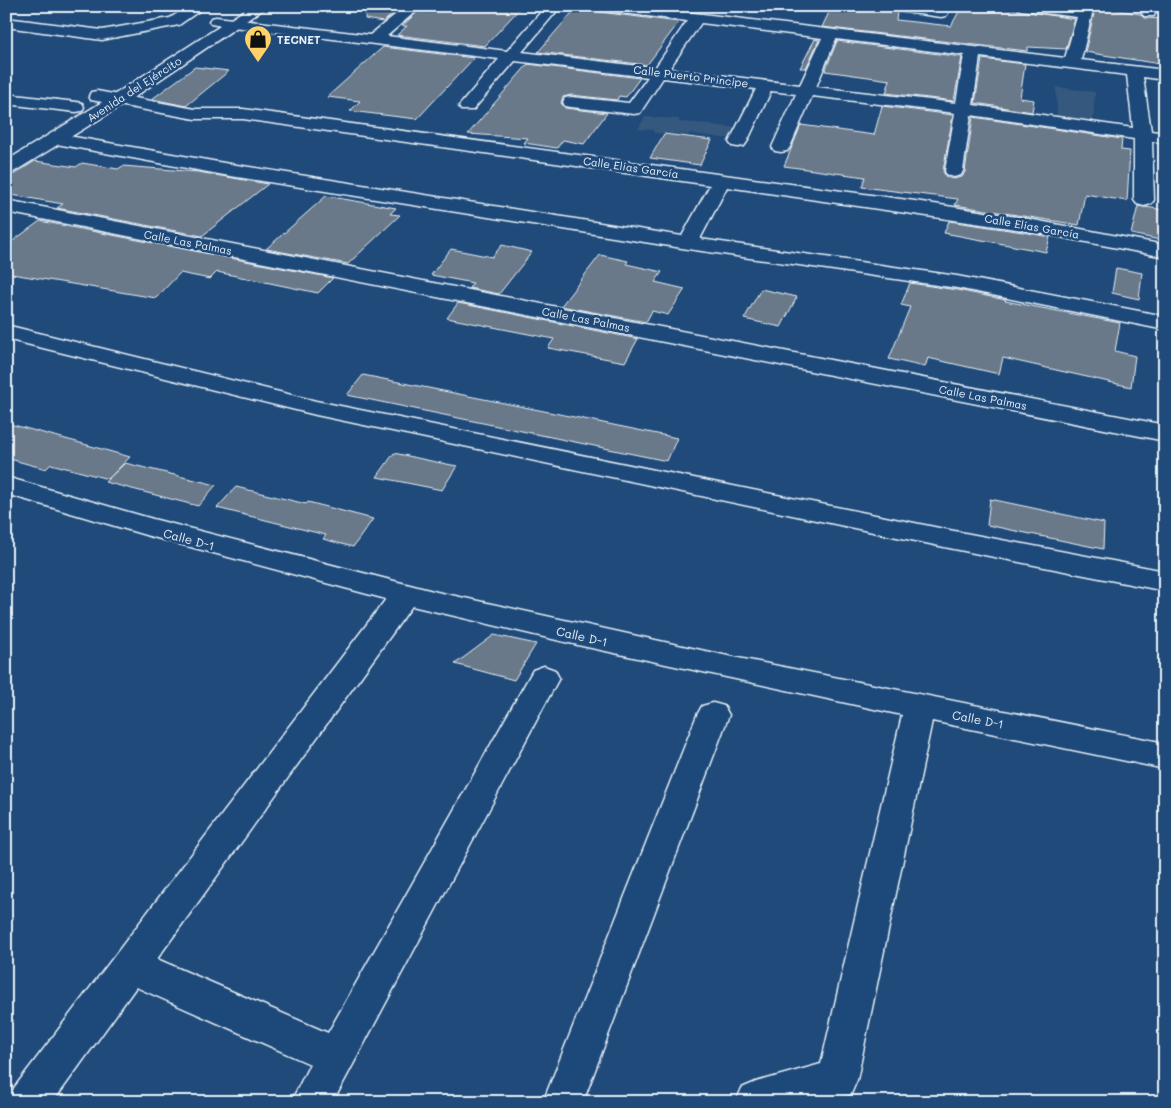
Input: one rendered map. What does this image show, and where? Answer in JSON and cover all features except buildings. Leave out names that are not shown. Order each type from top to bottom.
[{"type":"street","points":[[6,22],[102,36],[174,22],[199,6]]},
{"type":"street","name":"Avenida del Ejército","points":[[6,169],[55,130],[76,107],[97,96],[238,6]]},
{"type":"street","name":"Avenida del Ejército","points":[[55,130],[118,100],[261,6]]},
{"type":"street","points":[[374,39],[415,6]]},
{"type":"street","points":[[467,106],[554,6]]},
{"type":"street","points":[[599,6],[661,10],[696,18],[1165,75]]},
{"type":"street","points":[[889,6],[941,13]]},
{"type":"street","points":[[1021,6],[1054,8],[1085,14],[1072,63]]},
{"type":"street","points":[[571,102],[629,116],[696,18]]},
{"type":"street","name":"Calle Puerto Principe","points":[[216,20],[964,109],[1165,138]]},
{"type":"street","points":[[781,147],[831,34]]},
{"type":"street","points":[[954,171],[973,51]]},
{"type":"street","points":[[1134,71],[1144,135],[1144,200]]},
{"type":"street","points":[[738,142],[766,85]]},
{"type":"street","name":"Calle Elías García","points":[[97,96],[195,114],[243,114],[722,179],[1023,224],[1165,251]]},
{"type":"street","points":[[6,99],[76,107]]},
{"type":"street","points":[[55,130],[224,169],[688,243],[957,282],[1165,323]]},
{"type":"street","points":[[688,243],[722,179]]},
{"type":"street","name":"Calle Las Palmas","points":[[6,206],[1165,433]]},
{"type":"street","points":[[6,332],[326,410],[1165,582]]},
{"type":"street","name":"Calle D-1","points":[[6,485],[131,524],[405,595],[620,644],[919,707],[1165,756]]},
{"type":"street","points":[[28,1102],[405,595]]},
{"type":"street","points":[[311,1102],[544,678]]},
{"type":"street","points":[[756,1102],[837,1080],[919,707]]},
{"type":"street","points":[[563,1102],[713,715]]},
{"type":"street","points":[[129,965],[336,1056]]},
{"type":"shaded area","points":[[1056,87],[1095,92],[1093,122],[1057,116]]},
{"type":"shaded area","points":[[645,117],[679,119],[679,122],[713,124],[745,129],[741,138],[722,138],[689,133],[689,135],[654,133],[653,130],[638,129]]},
{"type":"place","name":"TECNET","points":[[258,63]]}]
